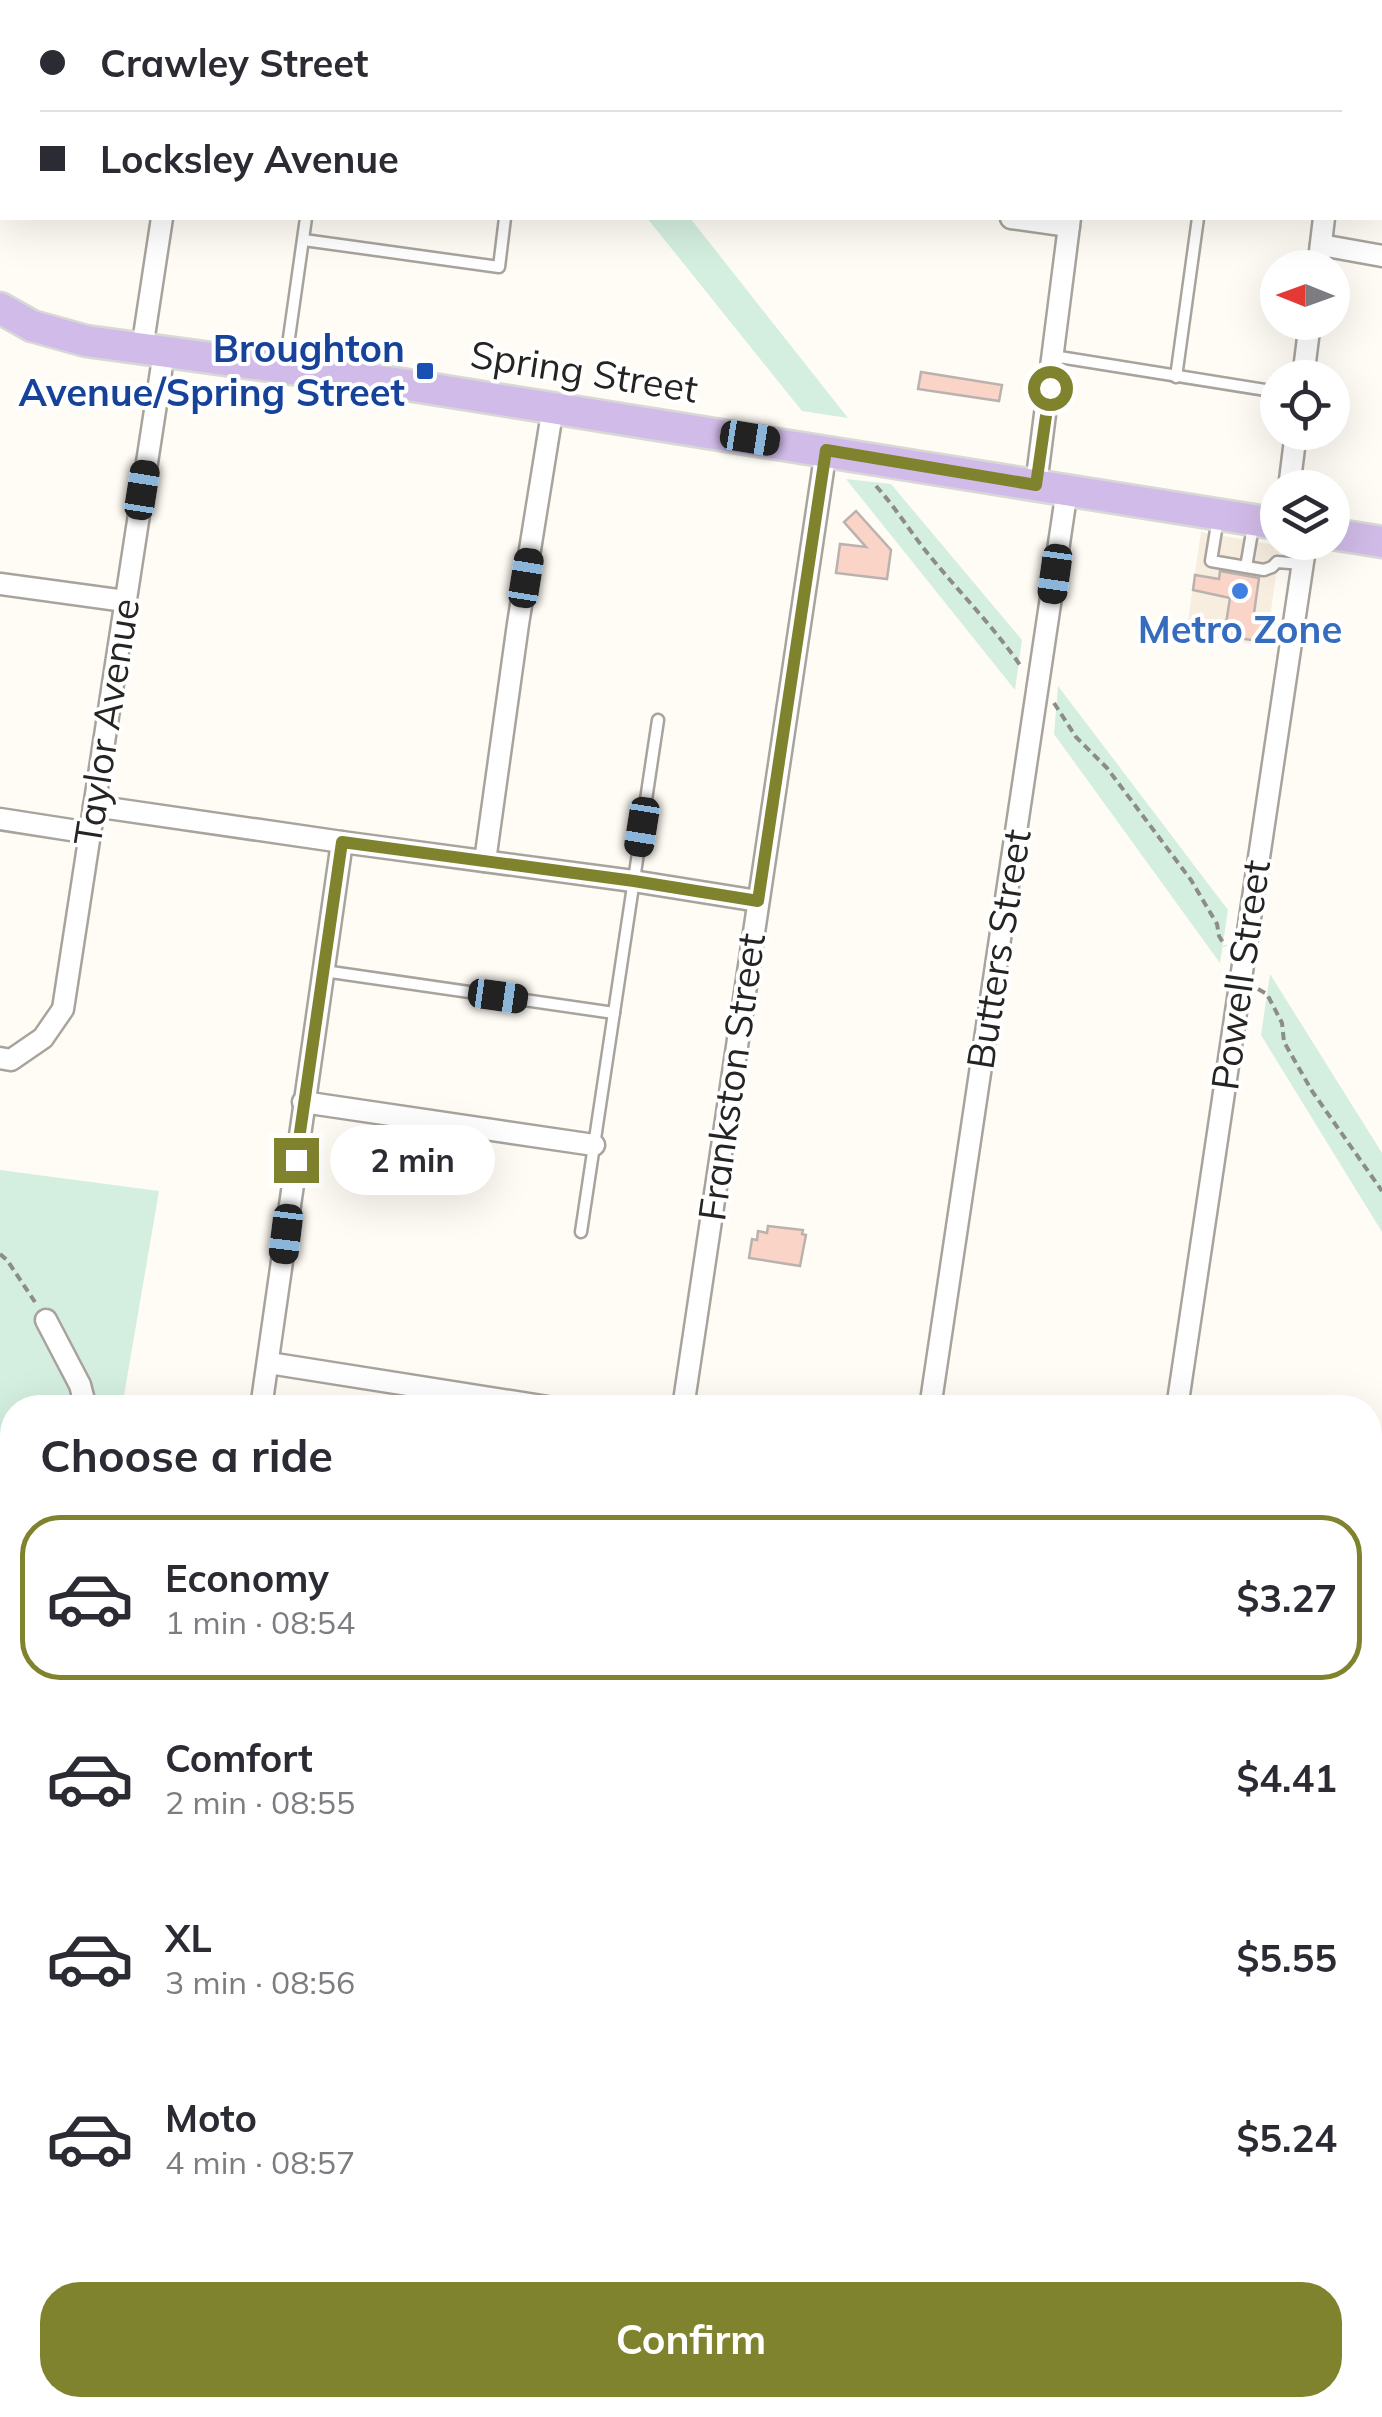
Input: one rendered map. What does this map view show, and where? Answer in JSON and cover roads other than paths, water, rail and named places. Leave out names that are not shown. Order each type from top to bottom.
[{"type":"main road","name":"Spring Street","points":[[0,308],[32,326],[86,340],[553,407],[1260,521]]},
{"type":"main road","points":[[1350,537],[1382,542]]},
{"type":"street","name":"Taylor Avenue","points":[[0,1058],[10,1060],[43,1038],[62,1008],[125,601],[153,350],[162,220]]},
{"type":"street","points":[[1036,485],[1070,222],[1040,220]]},
{"type":"street","points":[[1320,250],[1324,220]]},
{"type":"street","points":[[1321,246],[1382,256]]},
{"type":"street","points":[[485,861],[553,407]]},
{"type":"street","name":"Frankston Street","points":[[685,1395],[826,450]]},
{"type":"street","name":"Butters Street","points":[[932,1395],[1067,490]]},
{"type":"street","name":"Powell Street","points":[[1179,1395],[1303,560]]},
{"type":"street","points":[[0,584],[125,601]]},
{"type":"street","points":[[94,806],[758,901]]},
{"type":"street","points":[[0,819],[90,833]]},
{"type":"street","points":[[264,1395],[342,842]]},
{"type":"street","points":[[303,1102],[594,1145]]},
{"type":"street","points":[[46,1320],[83,1395]]},
{"type":"street","points":[[269,1363],[468,1395]]},
{"type":"lane","points":[[285,367],[306,220]]},
{"type":"lane","points":[[304,240],[499,267],[505,220]]},
{"type":"lane","points":[[1176,377],[1198,220]]},
{"type":"lane","points":[[1054,356],[1260,389]]},
{"type":"lane","points":[[1219,515],[1211,561],[1268,569],[1282,561],[1302,564]]},
{"type":"lane","points":[[1246,567],[1260,536]]},
{"type":"lane","points":[[581,1232],[658,720]]},
{"type":"lane","points":[[323,971],[614,1013]]},
{"type":"place","name":"Broughton Avenue/Spring Street","points":[[425,371]]},
{"type":"place","name":"Metro Zone","points":[[1240,591]]}]
